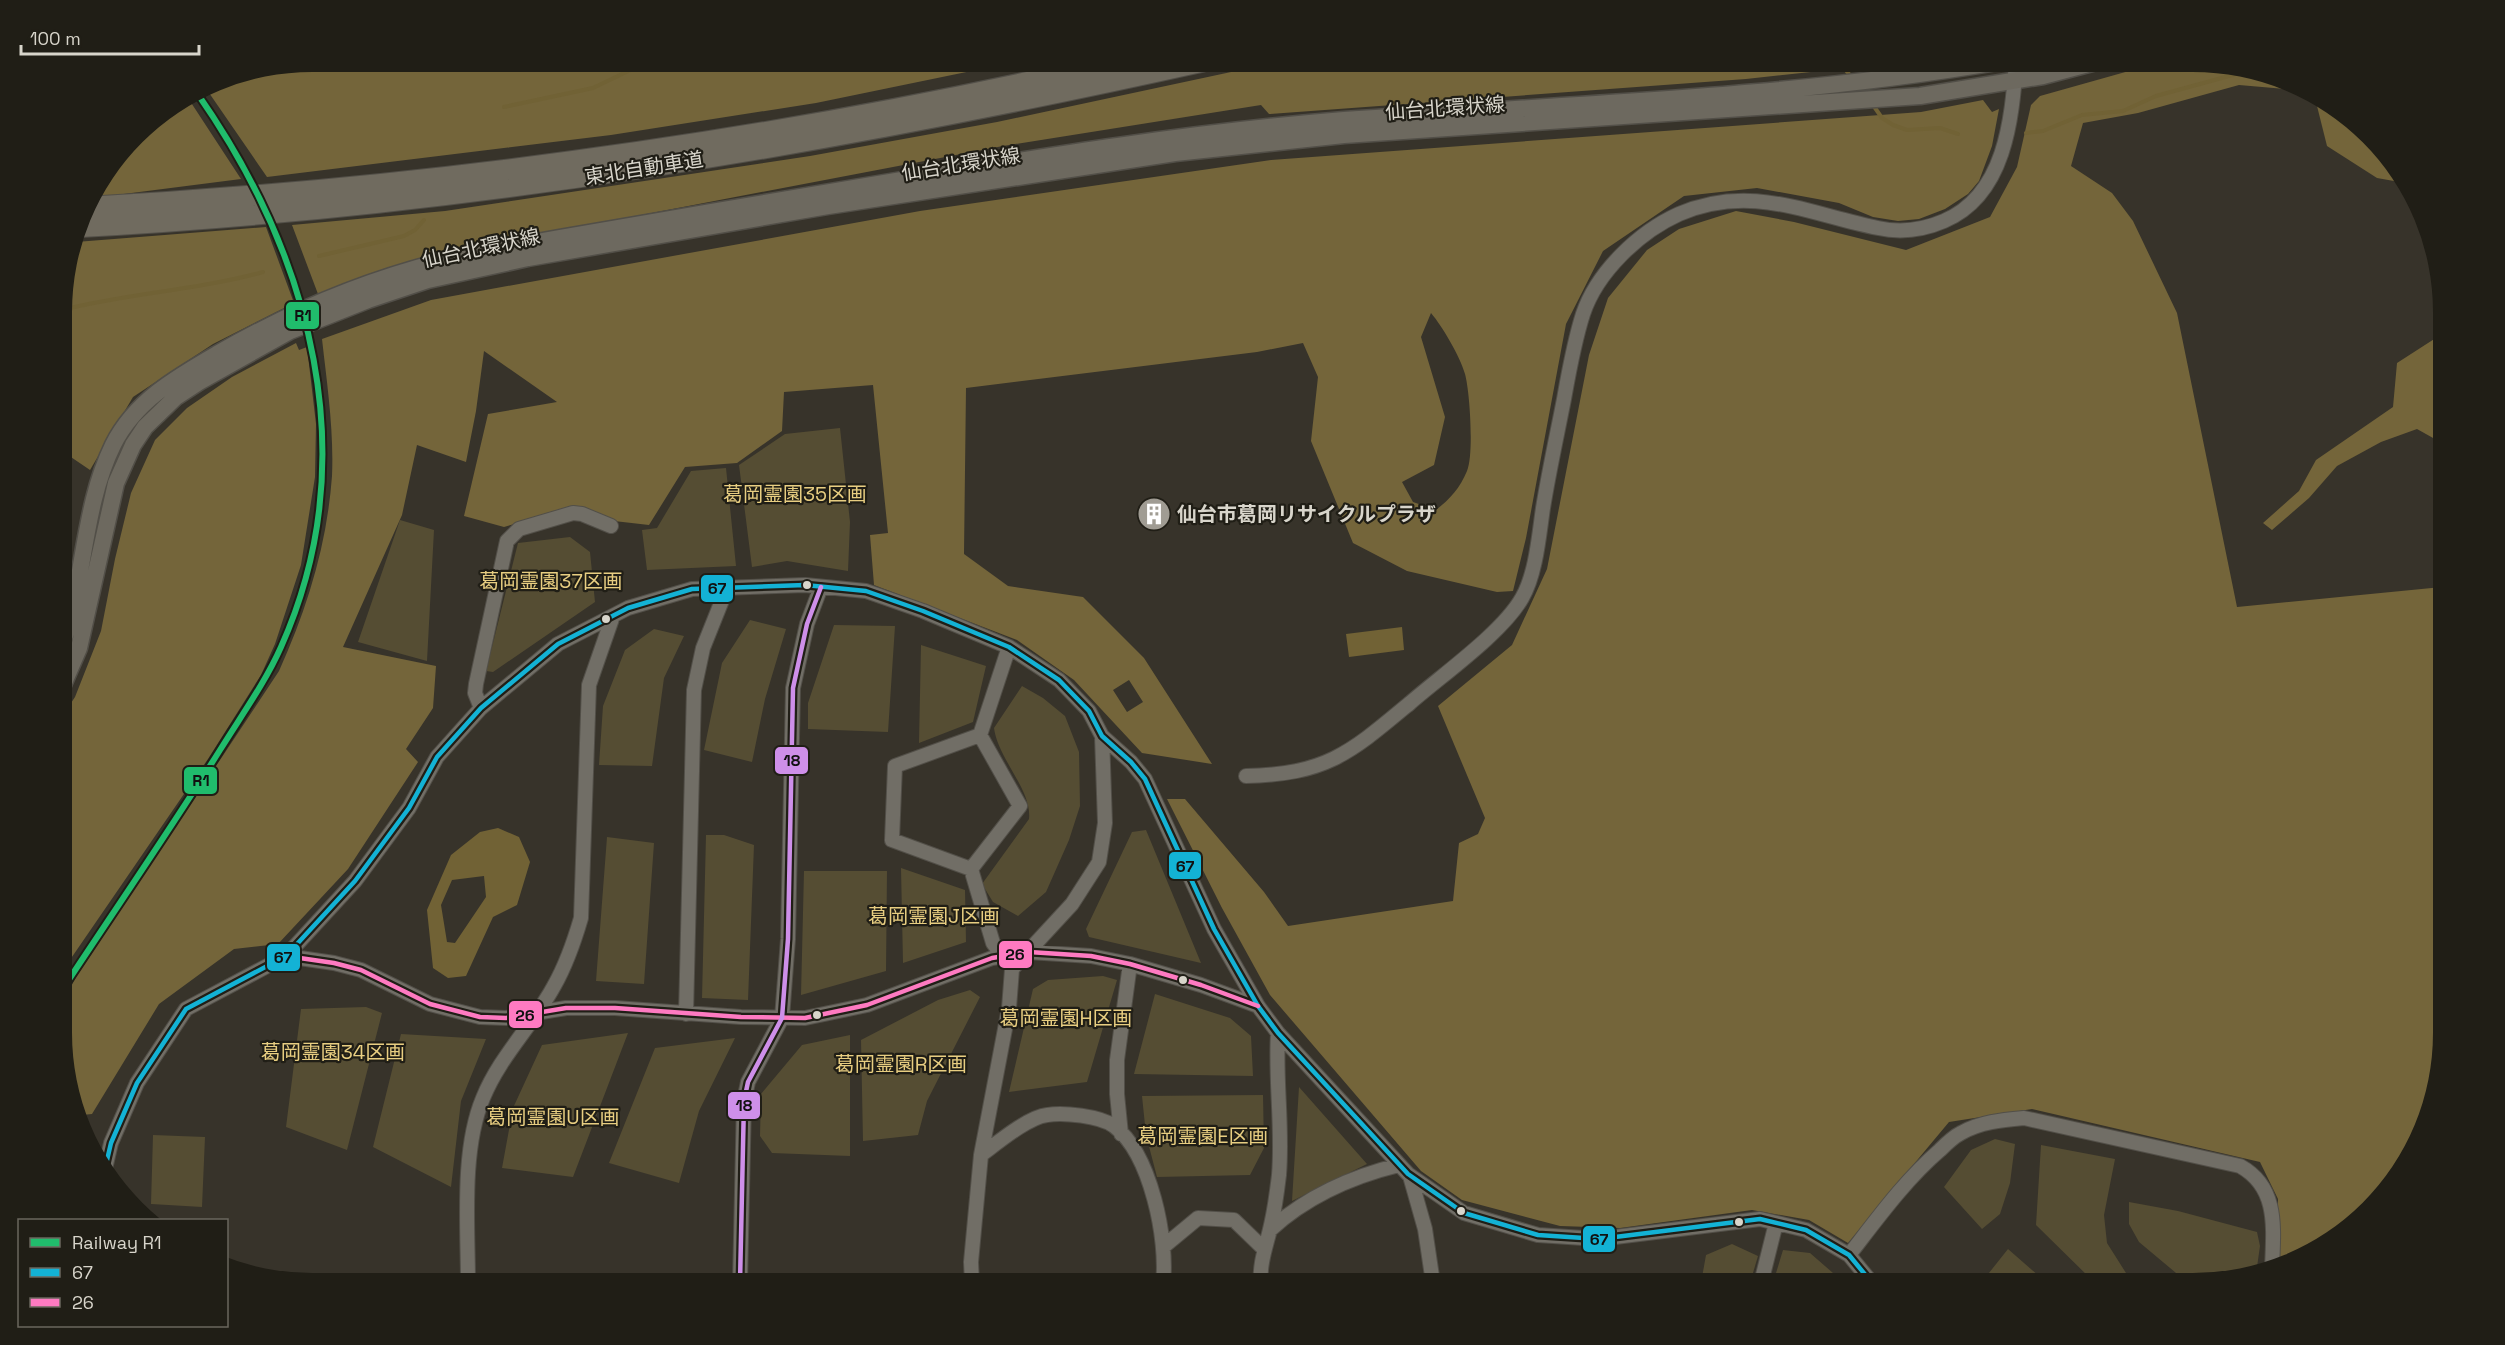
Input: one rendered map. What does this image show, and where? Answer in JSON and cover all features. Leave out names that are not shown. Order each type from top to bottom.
[{"type":"highway","name":"東北自動車道","points":[[97,206],[393,183],[554,164],[716,140],[842,118],[1069,72]]},
{"type":"highway","name":"東北自動車道","points":[[88,227],[179,222],[382,203],[644,169],[883,129],[1155,72]]},
{"type":"main road","name":"仙台北環状線","points":[[72,610],[97,485],[105,462],[115,442],[150,397],[181,375],[282,318],[324,300],[404,272],[476,254],[559,238],[1006,162],[1121,146],[1344,120],[1681,98],[1908,77],[1938,72]]},
{"type":"main road","name":"仙台北環状線","points":[[72,664],[84,629],[116,483],[133,445],[145,427],[176,397],[290,331],[395,290],[428,280],[528,258],[851,203],[1175,153],[1334,136],[1920,96],[2058,72]]},
{"type":"street","points":[[1246,776],[1282,775],[1309,769],[1336,759],[1362,743],[1504,623],[1519,603],[1524,595],[1536,550],[1568,380],[1584,312],[1596,288],[1610,269],[1641,237],[1656,226],[1698,207],[1748,201],[1781,203],[1880,229],[1916,230],[1938,224],[1961,212],[1987,186],[2000,163],[2015,72]]},
{"type":"street","points":[[481,708],[475,693],[476,684],[507,542],[513,533],[519,529],[573,513],[582,514],[611,526]]},
{"type":"street","points":[[740,1273],[744,1101],[748,1082],[782,1018],[788,939],[793,688],[807,624],[821,587]]},
{"type":"street","points":[[107,1158],[111,1143],[137,1083],[186,1009],[286,956],[355,881],[409,808],[437,757],[481,708],[558,644],[628,608],[692,590],[821,587],[866,591],[923,611],[1009,647],[1059,680],[1089,711],[1102,736],[1131,762],[1145,779],[1214,929],[1258,1006],[1278,1033],[1410,1176],[1464,1213],[1538,1235],[1599,1239],[1760,1219],[1806,1230],[1849,1255],[1864,1273]]},
{"type":"street","points":[[686,1014],[694,690],[703,648],[727,588]]},
{"type":"street","points":[[468,1273],[470,1152],[475,1119],[500,1063],[557,980],[574,942],[581,918],[589,685],[613,616]]},
{"type":"street","points":[[971,869],[1020,806],[980,735],[1009,647]]},
{"type":"street","points":[[971,869],[892,840],[895,771],[896,766],[980,735]]},
{"type":"street","points":[[972,1273],[981,1155],[1009,1008],[1012,969],[1072,904],[1099,862],[1105,823],[1102,736]]},
{"type":"street","points":[[971,869],[993,943],[1003,957]]},
{"type":"street","points":[[286,956],[334,963],[361,970],[430,1004],[455,1012],[489,1018],[506,1018],[566,1008],[615,1008],[686,1014],[805,1018],[867,1005],[992,958],[1029,952],[1091,956],[1130,964],[1258,1006]]},
{"type":"street","points":[[1121,1134],[1117,1094],[1117,1060],[1130,964]]},
{"type":"street","points":[[1262,1273],[1264,1249],[1276,1200],[1281,1146],[1277,1067],[1278,1033]]},
{"type":"street","points":[[981,1155],[1014,1131],[1046,1114],[1084,1116],[1113,1125],[1134,1149],[1151,1187],[1161,1225],[1164,1273]]},
{"type":"street","points":[[1849,1255],[1887,1206],[1926,1162],[1959,1133],[2003,1120],[2024,1119],[2240,1166],[2254,1174],[2271,1202],[2272,1259]]},
{"type":"street","points":[[1270,1230],[1304,1203],[1329,1188],[1354,1177],[1399,1165]]},
{"type":"street","points":[[1410,1176],[1425,1229],[1432,1273]]},
{"type":"street","points":[[1163,1247],[1198,1218],[1234,1220],[1264,1249]]},
{"type":"street","points":[[1764,1273],[1776,1223]]},
{"type":"green space","name":"葛岡霊園35区画","points":[[840,428],[850,522],[848,571],[787,561],[752,567],[739,465],[785,434]]},
{"type":"green space","points":[[726,468],[736,566],[647,570],[642,530],[657,528],[691,471]]},
{"type":"green space","points":[[400,520],[434,530],[427,661],[358,642]]},
{"type":"green space","name":"葛岡霊園37区画","points":[[570,537],[590,552],[595,602],[493,672],[486,671],[518,543]]},
{"type":"green space","points":[[750,620],[786,629],[765,699],[752,762],[704,750],[722,663]]},
{"type":"green space","points":[[834,625],[895,626],[888,732],[808,729],[808,703]]},
{"type":"green space","points":[[654,629],[684,636],[664,678],[652,766],[599,765],[603,706],[625,650]]},
{"type":"green space","points":[[921,645],[986,666],[973,722],[919,743]]},
{"type":"green space","points":[[1022,686],[1043,698],[1065,716],[1079,752],[1080,806],[1069,840],[1046,892],[1018,916],[993,902],[982,884],[1029,819],[1029,808],[1025,797],[997,740],[994,728]]},
{"type":"green space","points":[[1146,830],[1201,963],[1089,937],[1086,929],[1132,832]]},
{"type":"green space","points":[[706,835],[724,835],[754,845],[748,1000],[702,998]]},
{"type":"green space","points":[[607,837],[654,843],[644,984],[596,981]]},
{"type":"green space","name":"葛岡霊園J区画","points":[[901,868],[965,890],[966,942],[903,963]]},
{"type":"green space","points":[[804,871],[887,871],[886,971],[801,995]]},
{"type":"green space","name":"葛岡霊園H区画","points":[[1103,976],[1117,980],[1087,1082],[1009,1092],[1033,989],[1048,980]]},
{"type":"green space","name":"葛岡霊園R区画","points":[[970,990],[980,997],[927,1101],[918,1135],[863,1141],[861,1040],[938,1000]]},
{"type":"green space","points":[[1155,994],[1230,1018],[1251,1036],[1253,1076],[1134,1074]]},
{"type":"green space","name":"葛岡霊園34区画","points":[[366,1007],[382,1013],[347,1150],[286,1127],[301,1009]]},
{"type":"green space","name":"葛岡霊園U区画","points":[[628,1033],[573,1177],[502,1168],[513,1108],[542,1045]]},
{"type":"green space","points":[[401,1034],[486,1039],[461,1101],[451,1187],[373,1147]]},
{"type":"green space","points":[[850,1035],[850,1156],[772,1153],[760,1136],[761,1094],[802,1045]]},
{"type":"green space","points":[[735,1038],[699,1111],[679,1183],[609,1163],[655,1048]]},
{"type":"green space","points":[[1299,1087],[1367,1164],[1292,1201]]},
{"type":"green space","name":"葛岡霊園E区画","points":[[1263,1095],[1264,1148],[1250,1175],[1157,1177],[1146,1135],[1142,1096]]},
{"type":"green space","points":[[153,1135],[205,1137],[202,1207],[151,1204]]},
{"type":"green space","points":[[1995,1139],[2015,1144],[2010,1183],[2000,1214],[1982,1229],[1944,1187],[1971,1150]]},
{"type":"green space","points":[[2041,1145],[2115,1159],[2104,1215],[2107,1243],[2126,1273],[2085,1273],[2036,1225]]},
{"type":"green space","points":[[2129,1202],[2178,1211],[2257,1232],[2260,1246],[2257,1264],[2224,1271],[2176,1273],[2139,1242],[2129,1224]]},
{"type":"green space","points":[[1732,1244],[1758,1256],[1753,1273],[1703,1273],[1706,1255]]},
{"type":"green space","points":[[2008,1249],[2036,1273],[1989,1273]]},
{"type":"green space","points":[[1783,1250],[1810,1253],[1833,1273],[1776,1273]]},
{"type":"shaded area","points":[[312,72],[966,72],[816,103],[611,135],[267,177],[210,95],[250,80],[281,74]]},
{"type":"shaded area","points":[[1231,72],[1811,72],[1746,79],[1269,114],[1261,105],[1003,146],[442,253],[318,294],[292,225],[445,211],[810,156],[997,122]]},
{"type":"shaded area","points":[[2125,72],[2224,74],[2255,80],[2281,89],[2239,85],[2138,113],[2083,123],[2071,166],[2112,193],[2133,221],[2177,313],[2237,607],[2433,588],[2433,1033],[2431,1064],[2425,1095],[2415,1125],[2401,1153],[2363,1203],[2326,1233],[2278,1257],[2278,1199],[2260,1162],[2032,1109],[1949,1122],[1848,1243],[1809,1220],[1752,1210],[1620,1228],[1560,1226],[1462,1200],[1421,1171],[1270,995],[1222,908],[1167,799],[1185,799],[1264,892],[1288,926],[1453,901],[1459,843],[1478,834],[1485,818],[1438,706],[1512,645],[1547,569],[1589,355],[1608,298],[1647,250],[1679,229],[1736,211],[1794,222],[1906,250],[1990,217],[2017,167],[2031,105],[2040,96]]},
{"type":"shaded area","points":[[1983,100],[1992,112],[1999,109],[1992,146],[1979,181],[1968,194],[1945,209],[1919,219],[1898,221],[1873,217],[1839,203],[1757,188],[1684,196],[1603,251],[1566,324],[1526,538],[1513,591],[1497,592],[1407,571],[1353,543],[1311,441],[1318,377],[1303,343],[1257,352],[966,388],[964,554],[1008,586],[1083,597],[1144,658],[1212,764],[1142,753],[1074,680],[1017,640],[874,585],[870,535],[888,533],[873,385],[784,392],[782,431],[737,463],[685,467],[649,525],[614,521],[574,507],[504,527],[464,516],[488,414],[557,402],[484,351],[466,462],[417,445],[402,515],[343,647],[436,666],[433,708],[406,749],[418,762],[348,869],[278,944],[234,949],[159,1004],[92,1114],[87,1115],[74,1064],[72,985],[279,671],[307,600],[326,527],[332,476],[331,424],[322,339],[431,300],[920,211],[1271,160],[1921,112]],"holes":[[[1431,313],[1440,325],[1465,374],[1470,408],[1470,452],[1467,471],[1461,483],[1446,502],[1436,510],[1413,502],[1402,482],[1434,465],[1445,417],[1421,337]],[[1129,680],[1143,702],[1127,712],[1113,690]]]},
{"type":"shaded area","points":[[192,104],[241,179],[102,195],[112,179],[142,142]]},
{"type":"shaded area","points":[[2317,107],[2363,142],[2394,181],[2377,178],[2327,146]]},
{"type":"shaded area","points":[[266,227],[294,303],[213,344],[133,397],[90,470],[72,458],[72,312],[74,281],[83,241]]},
{"type":"shaded area","points":[[2433,340],[2433,438],[2417,429],[2381,442],[2337,466],[2309,498],[2272,530],[2263,523],[2299,491],[2316,460],[2393,407],[2397,363]]},
{"type":"shaded area","points":[[296,343],[299,350],[307,347],[316,424],[315,477],[301,565],[275,644],[261,675],[208,759],[72,957],[72,702],[101,631],[131,493],[155,440],[187,408],[232,377]]},
{"type":"shaded area","points":[[1402,627],[1404,650],[1349,657],[1346,634]]},
{"type":"shaded area","points":[[498,828],[519,837],[530,862],[517,905],[493,917],[466,976],[448,978],[433,968],[427,910],[451,855],[480,832]],"holes":[[[484,876],[486,897],[455,943],[447,942],[441,905],[452,880]]]},
{"type":"waterway","points":[[504,107],[593,88],[626,72]]},
{"type":"waterway","points":[[1847,72],[1852,78]]},
{"type":"waterway","points":[[2026,133],[2043,131],[2082,115],[2123,111],[2156,96],[2231,75]]},
{"type":"waterway","points":[[1873,105],[1882,118],[1907,130],[1940,128],[1958,134]]},
{"type":"waterway","points":[[319,256],[404,236],[415,230],[424,220]]},
{"type":"waterway","points":[[72,308],[263,272]]},
{"type":"rail line","name":"R1","points":[[72,975],[268,674],[281,647],[306,575],[320,503],[322,431],[314,360],[296,290],[270,222],[237,156],[201,99]]},
{"type":"transit line","name":"67","points":[[107,1158],[111,1143],[137,1083],[186,1009],[286,956],[355,881],[409,808],[437,757],[481,708],[558,644],[628,608],[692,589],[805,585],[866,591],[923,611],[1009,647],[1059,680],[1089,711],[1102,736],[1131,762],[1145,779],[1214,929],[1258,1006],[1278,1033],[1408,1174],[1464,1213],[1538,1235],[1599,1239],[1760,1219],[1806,1230],[1849,1255],[1864,1273]]},
{"type":"transit line","name":"18","points":[[740,1273],[744,1101],[748,1082],[782,1018],[788,939],[793,688],[807,624],[821,587]]},
{"type":"transit line","name":"26","points":[[286,956],[334,963],[361,970],[430,1004],[480,1017],[506,1018],[566,1008],[615,1008],[741,1017],[805,1018],[867,1005],[992,958],[1029,952],[1091,956],[1130,964],[1201,985],[1258,1006]]},
{"type":"place","name":"仙台市葛岡リサイクルプラザ","points":[[1154,514]]}]
